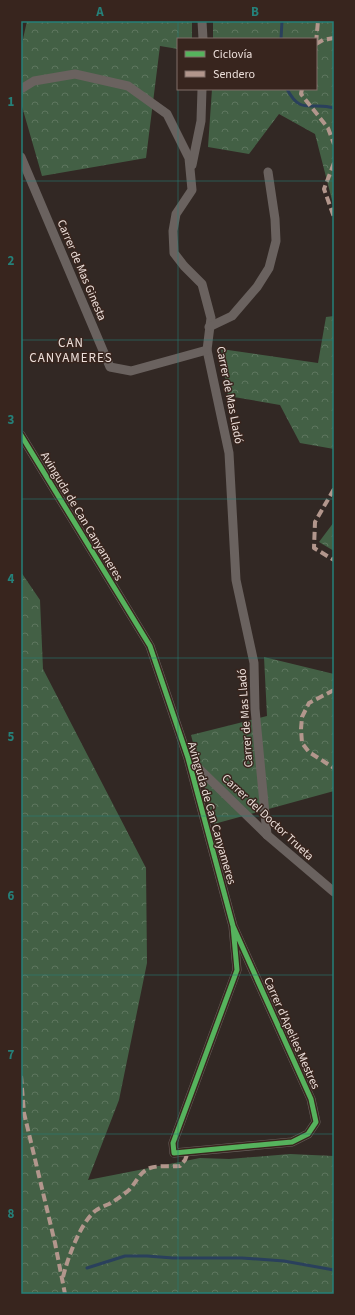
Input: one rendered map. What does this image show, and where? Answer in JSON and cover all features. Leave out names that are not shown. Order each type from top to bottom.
[{"type":"street","points":[[202,21],[203,38]]},
{"type":"street","name":"Carrer de Mas Lladó","points":[[21,89],[34,80],[75,74],[128,86],[167,114],[189,158],[192,190],[176,214],[174,253],[184,266],[202,284],[211,318],[207,350],[229,453],[236,580],[254,663],[255,710],[267,835]]},
{"type":"street","points":[[190,172],[201,121],[202,90]]},
{"type":"street","name":"Carrer de Mas Ginesta","points":[[21,157],[110,367],[131,371],[207,350]]},
{"type":"street","points":[[209,327],[232,316],[258,287],[269,268],[276,241],[275,219],[268,172]]},
{"type":"street","name":"Avinguda de Can Canyameres","points":[[21,435],[150,646],[188,758],[233,926],[237,970],[173,1143],[174,1153]]},
{"type":"street","name":"Carrer del Doctor Trueta","points":[[188,758],[267,835],[334,892]]},
{"type":"street","name":"Carrer d'Apel·les Mestres","points":[[174,1153],[292,1142],[308,1134],[316,1122],[311,1099],[233,926]]},
{"type":"green space","points":[[27,21],[192,21],[192,38],[177,38],[177,49],[160,46],[146,158],[42,176],[21,103],[21,48]]},
{"type":"green space","points":[[213,21],[334,21],[334,208],[315,134],[279,114],[249,154],[208,147],[212,90],[317,90],[317,38],[213,38]]},
{"type":"green space","points":[[334,316],[334,449],[300,443],[280,405],[228,396],[221,349],[318,363],[326,317]]},
{"type":"green space","points":[[334,522],[334,551],[319,542]]},
{"type":"green space","points":[[21,572],[40,600],[43,669],[146,868],[147,963],[119,1100],[88,1180],[200,1158],[229,1159],[290,1154],[334,1156],[334,1294],[21,1294]]},
{"type":"green space","points":[[264,657],[334,674],[334,791],[214,824],[191,735],[267,716]]},
{"type":"waterway","points":[[281,38],[282,21]]},
{"type":"waterway","points":[[288,90],[292,97],[302,105],[326,106],[334,108]]},
{"type":"waterway","points":[[87,1268],[125,1256],[147,1256],[173,1258],[242,1258],[284,1261],[334,1270]]},
{"type":"marked path","points":[[316,38],[318,21]]},
{"type":"marked path","points":[[317,43],[323,40],[334,38]]},
{"type":"marked path","points":[[302,90],[301,94],[328,128],[334,144]]},
{"type":"marked path","points":[[334,163],[324,189],[334,217]]},
{"type":"marked path","points":[[334,489],[315,522],[314,548],[334,560]]},
{"type":"marked path","points":[[334,690],[309,703],[302,717],[301,729],[302,743],[309,752],[334,768]]},
{"type":"marked path","points":[[21,1076],[24,1113],[55,1243],[65,1294]]},
{"type":"marked path","points":[[63,1277],[71,1251],[80,1232],[84,1224],[95,1211],[127,1192],[141,1174],[150,1168],[180,1166],[185,1160],[188,1152]]},
{"type":"cycle path","points":[[21,435],[150,646],[188,758],[233,926],[237,970],[173,1143],[174,1153],[292,1142],[308,1134],[316,1122],[311,1099],[233,926]]},
{"type":"district","name":"CAN CANYAMERES","points":[[71,350]]}]
